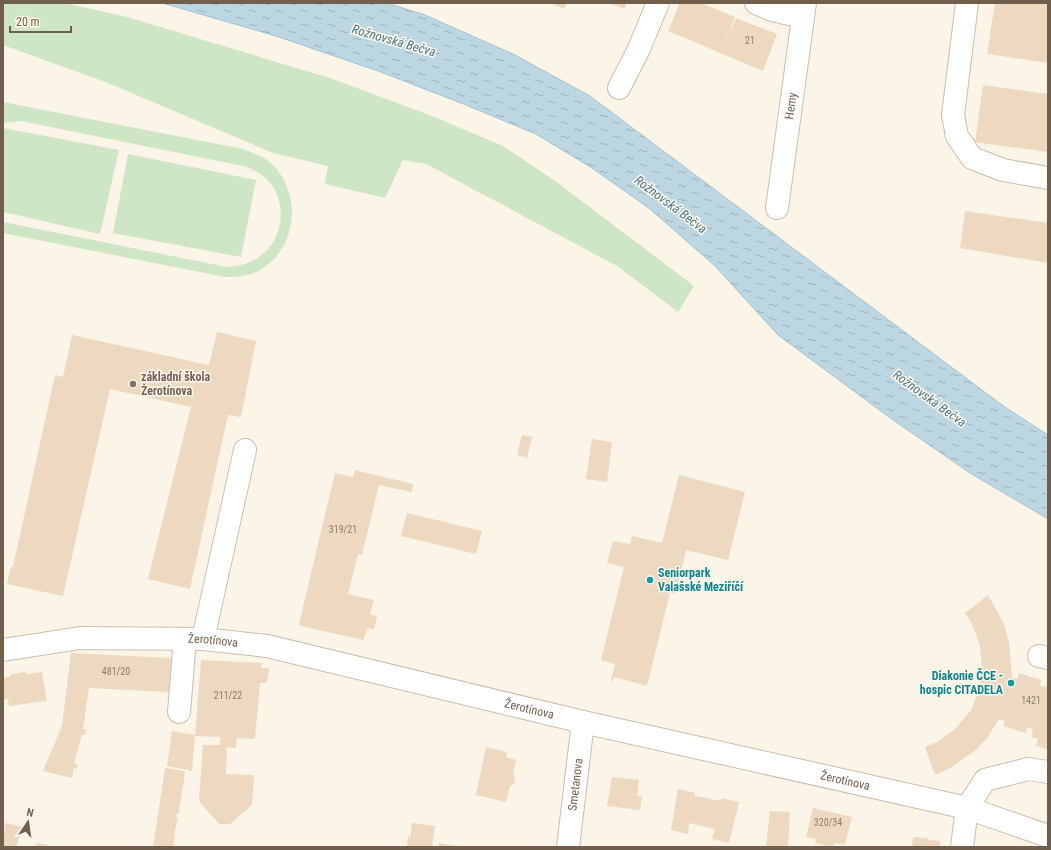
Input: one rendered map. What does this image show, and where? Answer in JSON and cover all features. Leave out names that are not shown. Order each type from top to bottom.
[{"type":"street","points":[[619,88],[638,51],[658,3]]},
{"type":"street","points":[[756,3],[772,10],[804,10]]},
{"type":"street","points":[[968,3],[953,115],[957,136],[972,158],[1003,170],[1048,178]]},
{"type":"street","name":"Hemy","points":[[778,208],[804,10]]},
{"type":"street","points":[[179,712],[194,639],[245,450]]},
{"type":"street","name":"Žerotínova","points":[[3,650],[80,638],[194,639],[267,646],[583,722],[967,808],[1048,836]]},
{"type":"street","name":"Smetanova","points":[[568,847],[583,722]]},
{"type":"street","points":[[962,847],[967,808],[985,780],[1028,769],[1048,772]]},
{"type":"green space","points":[[3,3],[65,3],[127,17],[333,79],[432,116],[503,146],[558,183],[694,286],[678,312],[617,266],[426,164],[403,160],[385,198],[325,184],[328,166],[273,153],[108,83],[3,45]]},
{"type":"green space","points":[[3,102],[243,149],[261,157],[271,163],[281,175],[288,190],[292,220],[288,236],[281,249],[271,262],[258,271],[246,275],[225,277],[3,233],[3,222],[227,267],[248,263],[259,257],[268,249],[275,239],[281,216],[280,205],[276,193],[270,183],[262,175],[248,167],[21,121],[3,123]]},
{"type":"green space","points":[[3,128],[119,150],[100,234],[3,212]]},
{"type":"green space","points":[[128,154],[256,180],[241,257],[113,233]]},
{"type":"water","name":"Rožnovská Bečva","points":[[162,3],[387,3],[425,15],[513,54],[590,96],[1002,405],[1048,435],[1048,519],[970,473],[893,420],[778,335],[715,266],[650,209],[592,168],[536,134],[378,71],[276,36]]},
{"type":"building","points":[[550,3],[567,3],[564,9]]},
{"type":"building","points":[[609,3],[627,3],[624,9]]},
{"type":"building","points":[[680,3],[701,3],[735,17],[726,41],[736,18],[777,34],[763,71],[668,31]]},
{"type":"building","points":[[995,3],[1048,3],[1048,63],[987,54]]},
{"type":"building","points":[[983,85],[1048,94],[1048,152],[975,142]]},
{"type":"building","points":[[965,211],[1048,223],[1048,263],[960,248]]},
{"type":"building","points":[[217,332],[256,341],[241,417],[228,415],[190,589],[148,579],[191,407],[110,389],[63,596],[7,584],[11,567],[13,567],[55,375],[63,377],[72,335],[209,365]]},
{"type":"building","points":[[522,435],[532,437],[527,458],[517,455]]},
{"type":"building","points":[[592,439],[612,442],[607,482],[586,479]]},
{"type":"building","points":[[355,470],[413,484],[412,492],[379,485],[362,555],[358,554],[348,594],[374,600],[370,614],[377,616],[374,629],[368,628],[363,640],[301,626],[299,624],[335,473],[353,477]]},
{"type":"building","name":"Seniorpark Valašské Meziříčí","points":[[679,475],[745,492],[728,560],[686,550],[676,594],[670,593],[647,686],[614,677],[613,681],[611,681],[615,664],[601,660],[624,567],[607,563],[613,541],[630,544],[632,536],[662,543]]},
{"type":"building","points":[[407,513],[482,531],[476,554],[401,536]]},
{"type":"building","name":"Diakonie ČCE - hospic CITADELA","points":[[988,595],[1004,624],[1009,643],[1012,677],[1017,679],[1019,673],[1041,680],[1040,686],[1046,687],[1048,681],[1048,750],[1036,746],[1038,739],[1031,737],[1033,729],[1027,727],[1026,733],[1003,726],[1005,721],[999,719],[987,738],[976,750],[950,768],[935,775],[925,747],[937,742],[956,728],[971,710],[979,690],[982,670],[980,646],[972,624],[965,613]]},
{"type":"building","points":[[71,653],[171,658],[169,692],[89,688],[83,729],[86,729],[85,735],[82,734],[74,764],[78,765],[77,769],[74,768],[72,778],[43,771],[62,726]]},
{"type":"building","points":[[201,660],[262,663],[261,668],[269,668],[267,683],[260,683],[255,739],[237,738],[236,748],[227,747],[226,774],[254,775],[252,805],[230,824],[219,824],[199,801],[203,745],[220,745],[220,737],[195,736]]},
{"type":"building","points":[[26,672],[26,674],[42,672],[47,701],[9,706],[8,699],[3,700],[3,678],[11,676],[11,674]]},
{"type":"building","points":[[172,731],[195,735],[192,771],[167,766]]},
{"type":"building","points":[[486,747],[507,752],[506,757],[516,760],[513,774],[515,777],[514,784],[510,786],[506,802],[476,795]]},
{"type":"building","points":[[165,768],[185,771],[184,780],[178,815],[176,814],[175,817],[178,817],[174,832],[173,847],[153,847]]},
{"type":"building","points":[[612,777],[639,780],[637,796],[642,797],[640,810],[607,806]]},
{"type":"building","points":[[678,789],[695,793],[695,796],[721,801],[721,798],[739,802],[729,843],[712,839],[715,829],[689,823],[688,834],[671,830]]},
{"type":"building","points":[[813,808],[852,817],[845,845],[834,843],[833,847],[815,843],[816,839],[806,837]]},
{"type":"building","points":[[770,811],[790,812],[788,847],[766,847]]},
{"type":"building","points":[[5,823],[23,827],[16,847],[3,847]]},
{"type":"building","points":[[412,823],[435,826],[432,847],[407,847],[408,834],[410,839]]},
{"type":"building","points":[[913,837],[928,838],[928,840],[940,841],[940,847],[912,847]]},
{"type":"building","points":[[37,843],[50,846],[50,847],[36,847]]},
{"type":"building","points":[[439,843],[460,846],[460,847],[439,847]]},
{"type":"place","name":"základní škola Žerotínova","points":[[133,384]]},
{"type":"place","name":"Seniorpark Valašské Meziříčí","points":[[650,580]]},
{"type":"place","name":"Diakonie ČCE - hospic CITADELA","points":[[1011,683]]}]
